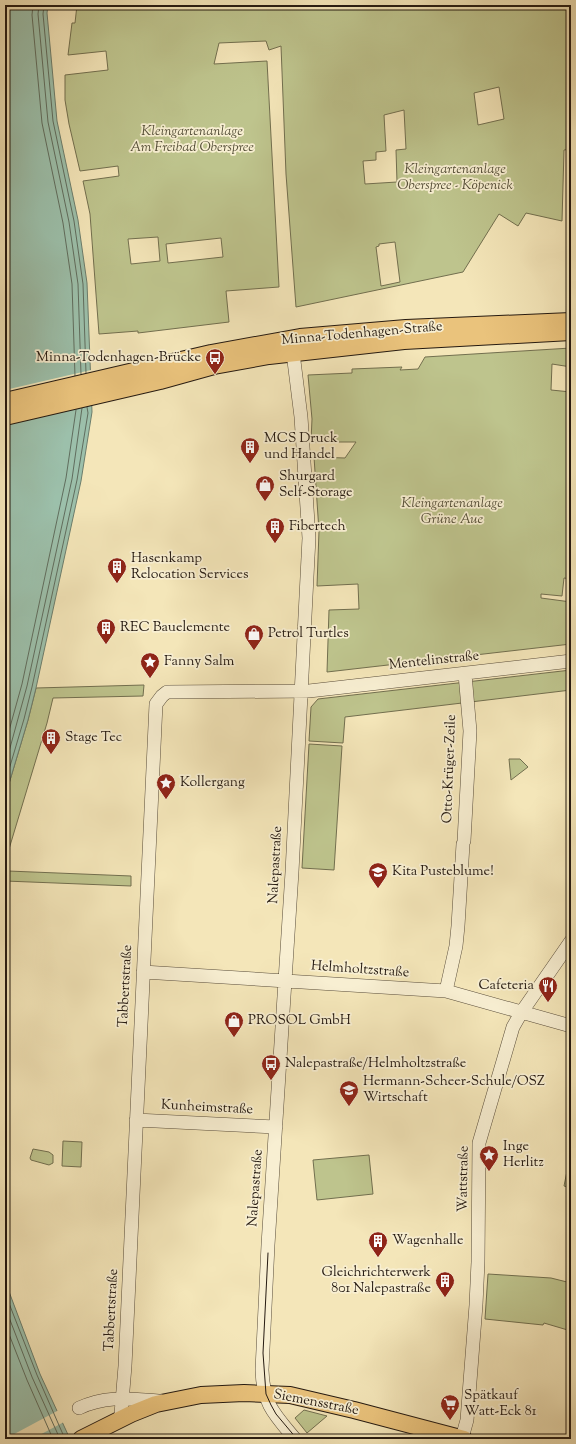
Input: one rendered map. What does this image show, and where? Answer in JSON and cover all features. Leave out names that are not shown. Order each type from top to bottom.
[{"type":"main road","name":"Minna-Todenhagen-Straße","points":[[5,417],[160,381],[214,366],[262,357],[314,336],[406,328],[571,321]]},
{"type":"main road","name":"Minna-Todenhagen-Straße","points":[[5,401],[236,348],[571,332]]},
{"type":"main road","name":"Siemensstraße","points":[[81,1439],[140,1410],[164,1402],[216,1393],[290,1395],[354,1410],[463,1439]]},
{"type":"street","name":"Nalepastraße","points":[[264,1394],[262,1362],[284,981],[292,872],[309,538],[301,417],[292,346]]},
{"type":"street","name":"Mentelinstraße","points":[[301,691],[571,661]]},
{"type":"street","name":"Otto-Krüger-Zeile","points":[[446,992],[456,946],[458,926],[470,730],[464,674]]},
{"type":"street","name":"Tabbertstraße","points":[[119,1420],[125,1366],[156,704],[167,692],[301,691]]},
{"type":"street","name":"Wattstraße","points":[[463,1439],[476,1305],[479,1143],[513,1027],[571,941]]},
{"type":"street","name":"Helmholtzstraße","points":[[143,972],[446,992],[571,1026]]},
{"type":"street","name":"Kunheimstraße","points":[[136,1120],[276,1127]]},
{"type":"street","points":[[264,1394],[272,1411],[294,1439]]},
{"type":"street","name":"Siemensstraße","points":[[78,1408],[94,1401],[122,1398],[164,1402]]},
{"type":"green space","points":[[77,5],[571,5],[571,149],[564,150],[562,221],[526,213],[518,226],[499,214],[463,272],[296,307],[286,174],[281,46],[269,50],[266,41],[219,43],[214,64],[267,61],[279,287],[226,291],[229,322],[138,333],[138,331],[99,334],[90,214],[83,181],[119,176],[118,166],[80,171],[65,100],[65,75],[108,70],[106,51],[68,55],[72,23],[75,23]],"holes":[[[499,87],[504,119],[478,125],[474,93]],[[404,110],[406,149],[396,150],[397,182],[365,184],[363,161],[376,160],[376,152],[386,151],[384,115]],[[158,237],[160,261],[131,264],[128,239]],[[221,238],[223,257],[168,263],[166,244]],[[395,242],[400,282],[381,286],[376,247],[379,246],[379,244]]]},
{"type":"green space","name":"Kleingartenanlage Grüne Aue","points":[[571,348],[571,367],[552,364],[551,390],[571,392],[571,579],[564,578],[562,596],[541,594],[541,598],[571,602],[569,624],[571,625],[571,644],[327,672],[329,610],[359,609],[358,584],[317,586],[319,531],[314,457],[345,458],[356,442],[311,442],[312,419],[308,375],[352,373],[352,369],[402,367],[400,370],[418,369],[425,357]]},
{"type":"green space","points":[[571,670],[571,690],[345,717],[343,743],[309,741],[311,707],[318,699]]},
{"type":"green space","points":[[144,685],[143,696],[53,698],[47,723],[9,849],[6,865],[8,871],[131,876],[131,886],[5,881],[5,797],[36,688]]},
{"type":"green space","points":[[309,744],[342,746],[334,870],[302,868]]},
{"type":"green space","points":[[509,759],[520,759],[528,767],[511,780]]},
{"type":"green space","points":[[63,1141],[82,1142],[81,1167],[62,1166]]},
{"type":"green space","points":[[33,1149],[49,1152],[53,1155],[53,1163],[49,1165],[31,1160],[30,1158]]},
{"type":"green space","points":[[571,1151],[571,1188],[564,1186]]},
{"type":"green space","points":[[369,1155],[373,1194],[317,1200],[313,1160]]},
{"type":"green space","points":[[488,1274],[551,1278],[571,1283],[571,1331],[544,1323],[543,1325],[485,1319]]},
{"type":"green space","points":[[304,1410],[327,1416],[307,1433],[295,1418]]},
{"type":"water","points":[[5,5],[48,5],[47,13],[57,121],[78,220],[87,283],[92,412],[81,481],[36,688],[5,797]]},
{"type":"water","points":[[5,1281],[40,1374],[70,1439],[5,1439]]},
{"type":"pier","points":[[91,370],[92,385],[5,406],[5,390]]},
{"type":"pier","points":[[59,1410],[64,1422],[32,1439],[5,1439]]},
{"type":"tram line","points":[[268,1253],[263,1353],[266,1394],[276,1414],[297,1439]]},
{"type":"place","name":"Minna-Todenhagen-Brücke","points":[[215,375]]},
{"type":"place","name":"MCS Druck und Handel","points":[[250,464]]},
{"type":"place","name":"Shurgard Self-Storage","points":[[265,502]]},
{"type":"place","name":"Fibertech","points":[[275,544]]},
{"type":"place","name":"Hasenkamp Relocation Services","points":[[117,584]]},
{"type":"place","name":"REC Bauelemente","points":[[106,645]]},
{"type":"place","name":"Petrol Turtles","points":[[254,651]]},
{"type":"place","name":"Fanny Salm","points":[[150,679]]},
{"type":"place","name":"Stage Tec","points":[[51,755]]},
{"type":"place","name":"Kollergang","points":[[166,800]]},
{"type":"place","name":"Kita Pusteblume!","points":[[378,889]]},
{"type":"place","name":"Cafeteria","points":[[548,1003]]},
{"type":"place","name":"PROSOL GmbH","points":[[234,1038]]},
{"type":"place","name":"Nalepastraße/Helmholtzstraße","points":[[271,1081]]},
{"type":"place","name":"Hermann-Scheer-Schule/OSZ Wirtschaft","points":[[349,1107]]},
{"type":"place","name":"Inge Herlitz","points":[[489,1172]]},
{"type":"place","name":"Wagenhalle","points":[[378,1258]]},
{"type":"place","name":"Gleichrichterwerk 801 Nalepastraße","points":[[445,1298]]},
{"type":"place","name":"Spätkauf Watt-Eck 81","points":[[450,1421]]},
{"type":"park label","name":"Kleingartenanlage Am Freibad Oberspree","points":[[192,140]]},
{"type":"park label","name":"Kleingartenanlage Oberspree - Köpenick","points":[[455,178]]}]
